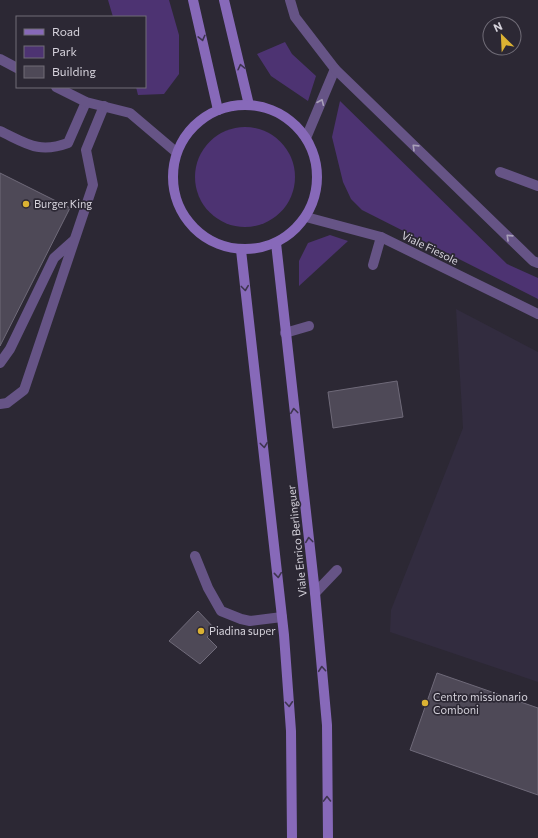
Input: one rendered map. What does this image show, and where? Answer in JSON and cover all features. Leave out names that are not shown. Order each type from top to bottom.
[{"type":"main road","points":[[192,0],[218,110]]},
{"type":"main road","points":[[224,0],[249,105]]},
{"type":"main road","points":[[249,105],[272,109],[291,121],[306,138],[315,157],[318,178],[315,198],[306,217],[292,232],[276,243],[258,249],[240,250],[218,245],[199,234],[184,218],[175,197],[172,175],[176,152],[186,135],[200,120],[218,110],[233,106],[249,105]]},
{"type":"main road","name":"Viale Enrico Berlinguer","points":[[276,243],[315,593],[327,725],[328,838]]},
{"type":"main road","name":"Viale Enrico Berlinguer","points":[[240,250],[282,617],[291,731],[292,838]]},
{"type":"street","points":[[290,0],[295,17],[335,69],[533,261],[538,262]]},
{"type":"street","points":[[0,59],[16,67]]},
{"type":"street","points":[[306,138],[335,69]]},
{"type":"street","points":[[58,88],[86,102],[130,112],[176,152]]},
{"type":"street","points":[[0,131],[35,147],[56,148],[68,143],[86,102]]},
{"type":"street","points":[[0,404],[7,403],[24,390],[93,185],[86,150],[104,106]]},
{"type":"street","points":[[500,172],[538,186]]},
{"type":"street","name":"Viale Fiesole","points":[[306,217],[381,237],[538,314]]},
{"type":"street","points":[[373,265],[381,237]]},
{"type":"street","points":[[0,363],[10,349],[54,258],[74,240]]},
{"type":"street","points":[[285,333],[309,326]]},
{"type":"street","points":[[195,556],[208,588],[222,611],[250,621],[282,617]]},
{"type":"street","points":[[315,593],[337,570]]},
{"type":"shaded area","points":[[456,309],[538,352],[538,682],[390,632],[391,610],[463,428]]},
{"type":"green space","points":[[108,0],[169,0],[179,35],[179,74],[164,94],[138,95],[136,88],[146,88],[146,16],[113,16]]},
{"type":"green space","points":[[285,42],[292,54],[316,76],[308,101],[271,76],[257,54]]},
{"type":"green space","points":[[340,101],[507,264],[538,278],[538,299],[362,210],[351,199],[343,182],[332,137]]},
{"type":"green space","points":[[245,127],[264,131],[280,142],[291,158],[295,177],[291,196],[280,212],[264,223],[245,227],[226,223],[210,212],[199,196],[195,177],[199,158],[210,142],[226,131]]},
{"type":"green space","points":[[330,235],[348,241],[299,286],[299,261],[308,243]]},
{"type":"building","points":[[0,173],[70,208],[0,346]]},
{"type":"building","points":[[397,381],[403,417],[333,428],[328,392]]},
{"type":"building","points":[[198,611],[215,629],[207,637],[217,647],[200,664],[169,641]]},
{"type":"building","points":[[437,673],[538,708],[538,795],[410,750]]},
{"type":"place","name":"Burger King","points":[[26,204]]},
{"type":"place","name":"Piadina super","points":[[201,631]]},
{"type":"place","name":"Centro missionario Comboni","points":[[425,703]]}]
